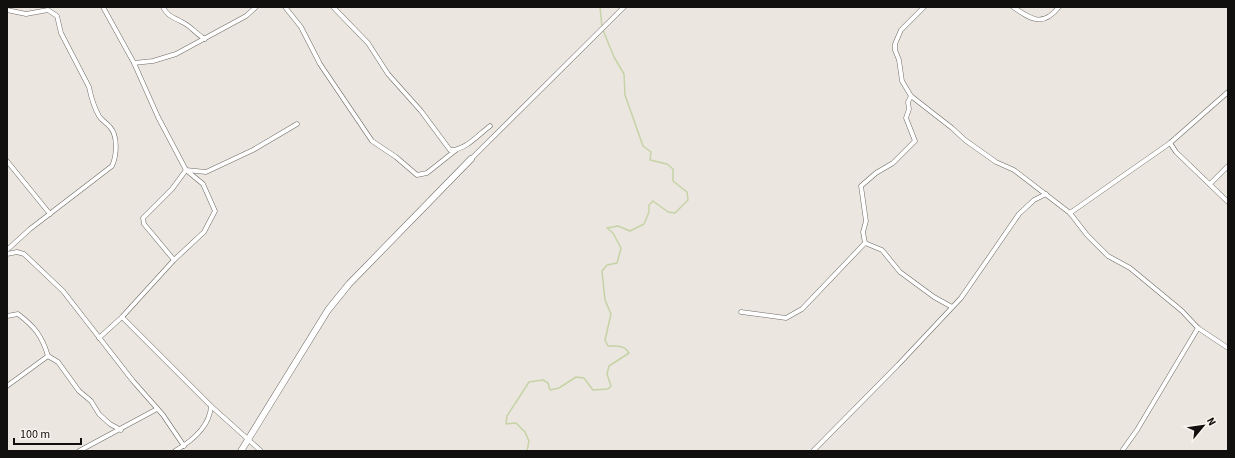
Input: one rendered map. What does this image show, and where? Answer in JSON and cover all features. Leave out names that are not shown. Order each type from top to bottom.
[{"type":"street","points":[[99,338],[122,317],[174,260],[204,232],[215,211],[203,184],[186,170],[158,116],[134,62],[103,7]]},
{"type":"street","points":[[163,7],[169,16],[182,22],[192,31],[205,39]]},
{"type":"street","points":[[134,62],[153,61],[176,54],[246,16],[256,7]]},
{"type":"street","points":[[284,7],[301,27],[320,64],[372,141],[396,157],[417,175],[427,173],[490,126]]},
{"type":"street","points":[[333,7],[368,43],[388,74],[421,111],[444,144],[450,150],[456,150]]},
{"type":"street","points":[[241,451],[332,305],[348,284],[624,7]]},
{"type":"street","points":[[924,7],[901,30],[894,50],[899,60],[902,81],[911,96],[965,140],[996,162],[1014,170],[1070,213],[1087,235],[1108,256],[1130,268],[1165,296],[1198,328],[1228,348]]},
{"type":"street","points":[[1013,7],[1036,20],[1042,20],[1053,15],[1059,7]]},
{"type":"street","points":[[7,10],[26,14],[48,10],[57,16],[61,33],[89,87],[97,112],[105,123],[110,126],[116,136],[115,161],[112,166],[30,229],[7,250]]},
{"type":"street","points":[[1070,213],[1170,142],[1228,92]]},
{"type":"street","points":[[865,243],[863,232],[866,221],[861,186],[876,172],[893,163],[915,141],[906,118],[909,109],[908,102],[911,96]]},
{"type":"street","points":[[186,170],[206,172],[253,150],[297,124]]},
{"type":"street","points":[[1170,142],[1176,152],[1228,202]]},
{"type":"street","points":[[7,161],[50,214]]},
{"type":"street","points":[[1210,184],[1228,166]]},
{"type":"street","points":[[174,260],[144,224],[143,218],[172,189],[186,170]]},
{"type":"street","points":[[814,451],[952,307],[979,273],[1019,214],[1034,200],[1046,194]]},
{"type":"street","points":[[865,243],[882,250],[900,272],[934,297],[952,307]]},
{"type":"street","points":[[741,312],[786,318],[802,309],[865,243]]},
{"type":"street","points":[[7,254],[17,252],[32,259],[63,291],[157,409],[184,446]]},
{"type":"street","points":[[7,316],[18,314],[34,326],[44,342],[48,356],[58,362],[79,391],[90,401],[99,414],[110,424],[121,430]]},
{"type":"street","points":[[122,317],[211,406],[261,451]]},
{"type":"street","points":[[1122,451],[1137,430],[1198,328]]},
{"type":"street","points":[[7,386],[48,356]]},
{"type":"street","points":[[175,451],[184,446],[206,425],[211,416],[211,406]]},
{"type":"street","points":[[79,451],[121,430],[157,409]]},
{"type":"waterway","points":[[600,7],[602,27]]},
{"type":"waterway","points":[[527,451],[529,441],[525,432],[516,423],[506,424],[507,416],[529,382],[543,380],[548,383],[550,390],[559,388],[576,377],[584,378],[593,390],[608,389],[611,386],[607,374],[609,366],[629,353],[623,347],[608,346],[605,340],[611,314],[605,300],[602,271],[607,265],[617,263],[621,248],[613,233],[607,228],[618,226],[630,231],[644,224],[649,212],[649,205],[653,201],[668,212],[675,213],[688,200],[687,192],[673,181],[673,169],[667,164],[650,160],[651,152],[643,146],[625,95],[624,74],[614,57],[603,30]]}]
